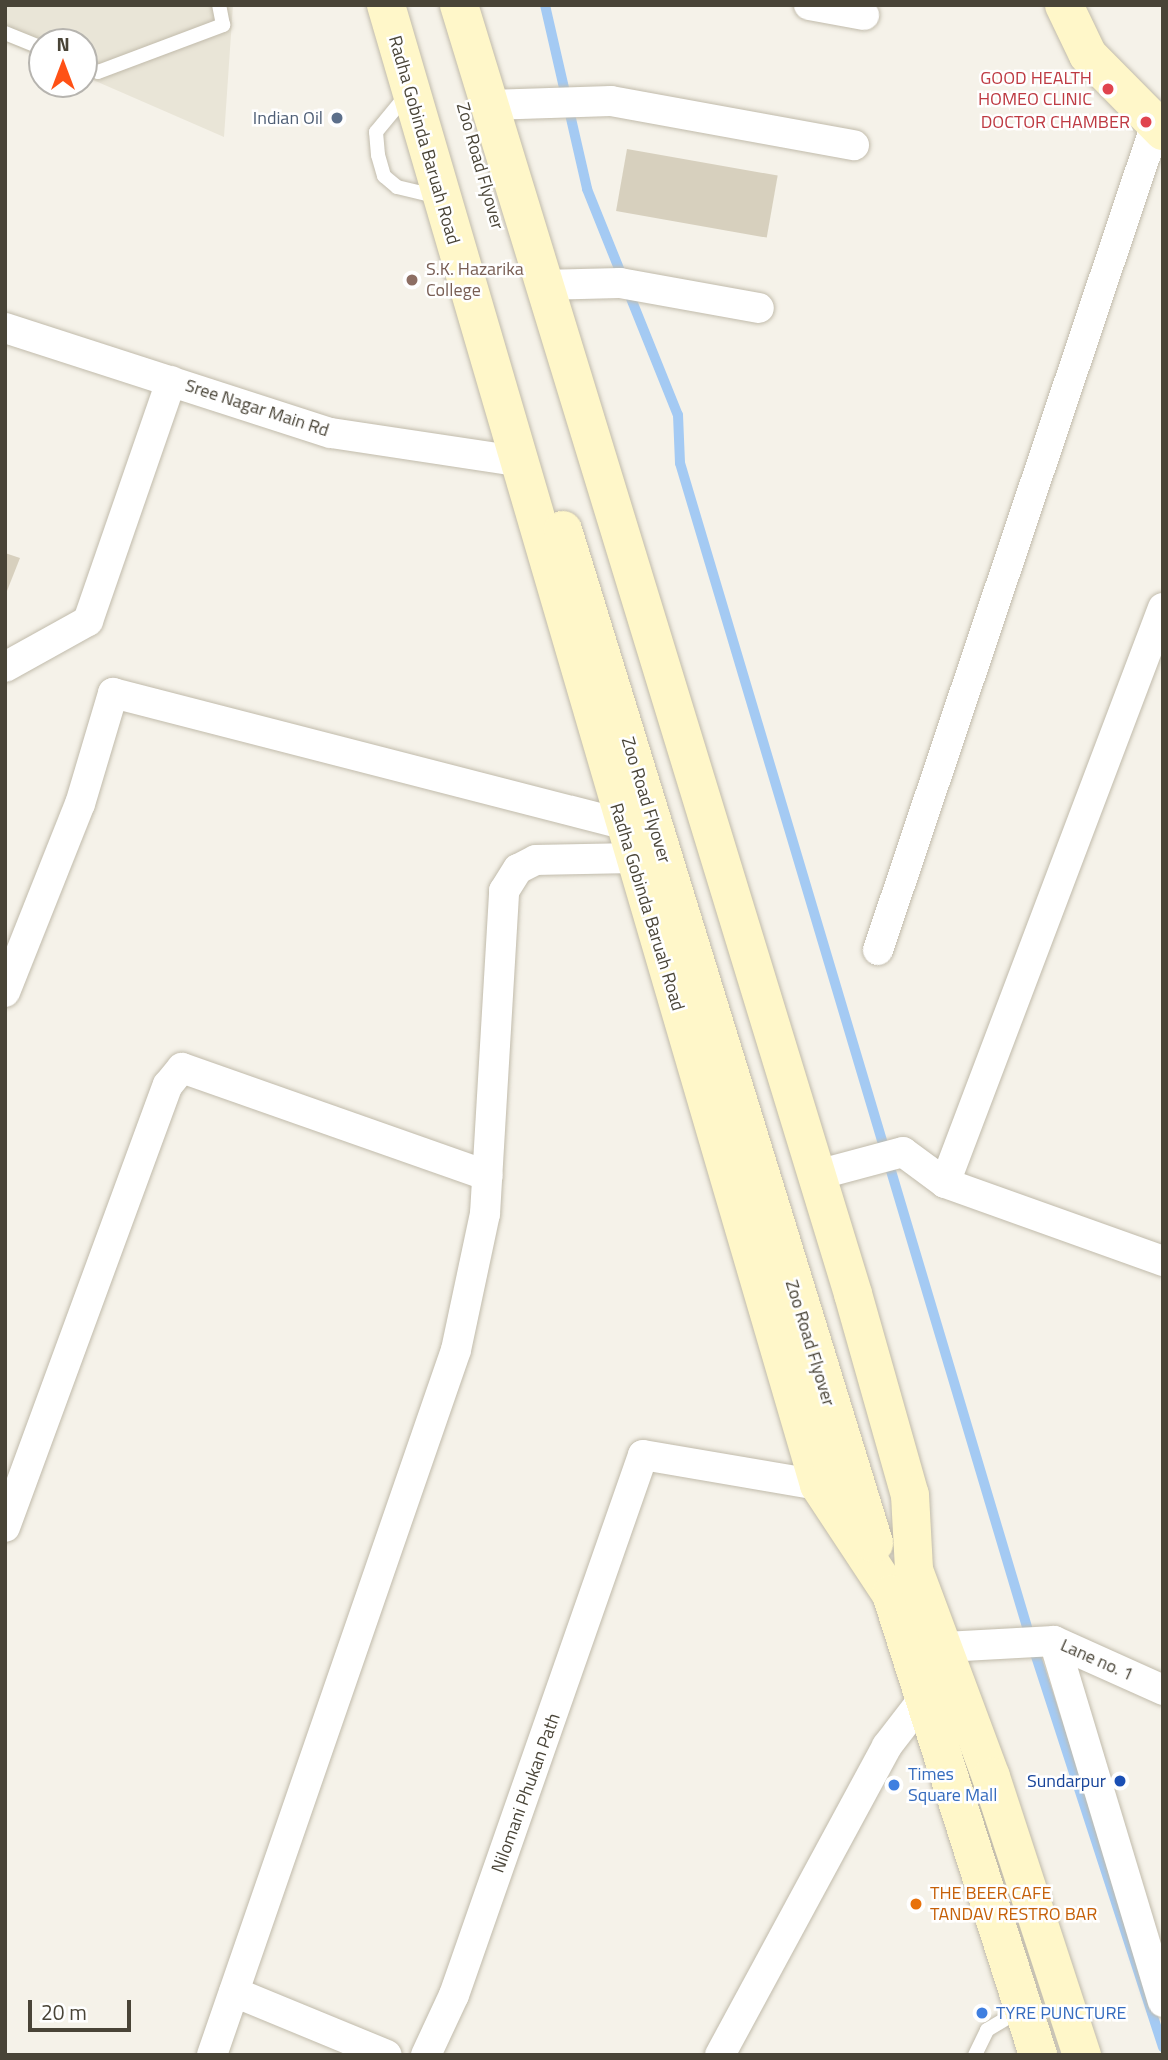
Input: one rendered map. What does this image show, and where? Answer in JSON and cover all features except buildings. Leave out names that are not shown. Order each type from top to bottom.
[{"type":"main road","name":"Radha Gobinda Baruah Road","points":[[386,5],[627,841],[851,1478]]},
{"type":"main road","name":"Zoo Road Flyover","points":[[405,5],[851,1478],[903,1582]]},
{"type":"main road","name":"Zoo Road Flyover","points":[[434,5],[550,405],[851,1478]]},
{"type":"main road","points":[[459,5],[542,285],[817,1175],[910,1495],[903,1582],[927,1694],[1038,2055]]},
{"type":"main road","points":[[1064,5],[1088,55],[1159,128]]},
{"type":"main road","points":[[903,1582],[945,1647],[991,1777],[1082,2055]]},
{"type":"main road","points":[[956,1788],[991,1777]]},
{"type":"street","points":[[809,5],[864,15]]},
{"type":"street","points":[[489,105],[611,101],[854,145]]},
{"type":"street","points":[[878,950],[1159,128]]},
{"type":"street","points":[[542,285],[620,283],[759,308]]},
{"type":"street","name":"Sree Nagar Main Rd","points":[[5,328],[331,433],[516,461]]},
{"type":"street","points":[[5,667],[88,621],[171,381]]},
{"type":"street","points":[[945,1183],[1163,608]]},
{"type":"street","points":[[5,992],[80,804],[113,693],[627,841]]},
{"type":"street","points":[[212,2055],[456,1350],[488,1176],[509,878],[536,860],[627,841]]},
{"type":"street","points":[[5,1527],[168,1085],[182,1068],[488,1176]]},
{"type":"street","points":[[817,1175],[903,1152],[945,1183],[1163,1261]]},
{"type":"street","name":"Nilomani Phukan Path","points":[[426,2055],[454,1995],[620,1529],[643,1455],[851,1478]]},
{"type":"street","points":[[1037,1641],[1162,2000]]},
{"type":"street","name":"Lane no. 1","points":[[945,1647],[1037,1641],[1163,1690]]},
{"type":"street","points":[[720,2055],[887,1746],[927,1694]]},
{"type":"street","points":[[234,1992],[387,2055]]},
{"type":"lane","points":[[98,72],[223,25],[219,5]]},
{"type":"lane","points":[[5,33],[28,42]]},
{"type":"lane","points":[[975,2055],[987,2030],[1024,2008]]},
{"type":"shaded area","points":[[5,5],[233,5],[224,137],[98,82],[98,28],[28,28],[28,52],[5,42]]},
{"type":"waterway","points":[[545,5],[587,189],[678,415],[680,463],[1032,1644],[1163,2047]]},
{"type":"place","name":"GOOD HEALTH HOMEO CLINIC","points":[[1108,89]]},
{"type":"place","name":"Indian Oil","points":[[337,118]]},
{"type":"place","name":"DOCTOR CHAMBER","points":[[1146,122]]},
{"type":"place","name":"S.K. Hazarika College","points":[[412,280]]},
{"type":"place","name":"Sundarpur","points":[[1120,1781]]},
{"type":"place","name":"Times Square Mall","points":[[894,1785]]},
{"type":"place","name":"THE BEER CAFE TANDAV RESTRO BAR","points":[[916,1904]]},
{"type":"place","name":"TYRE PUNCTURE","points":[[982,2013]]}]
